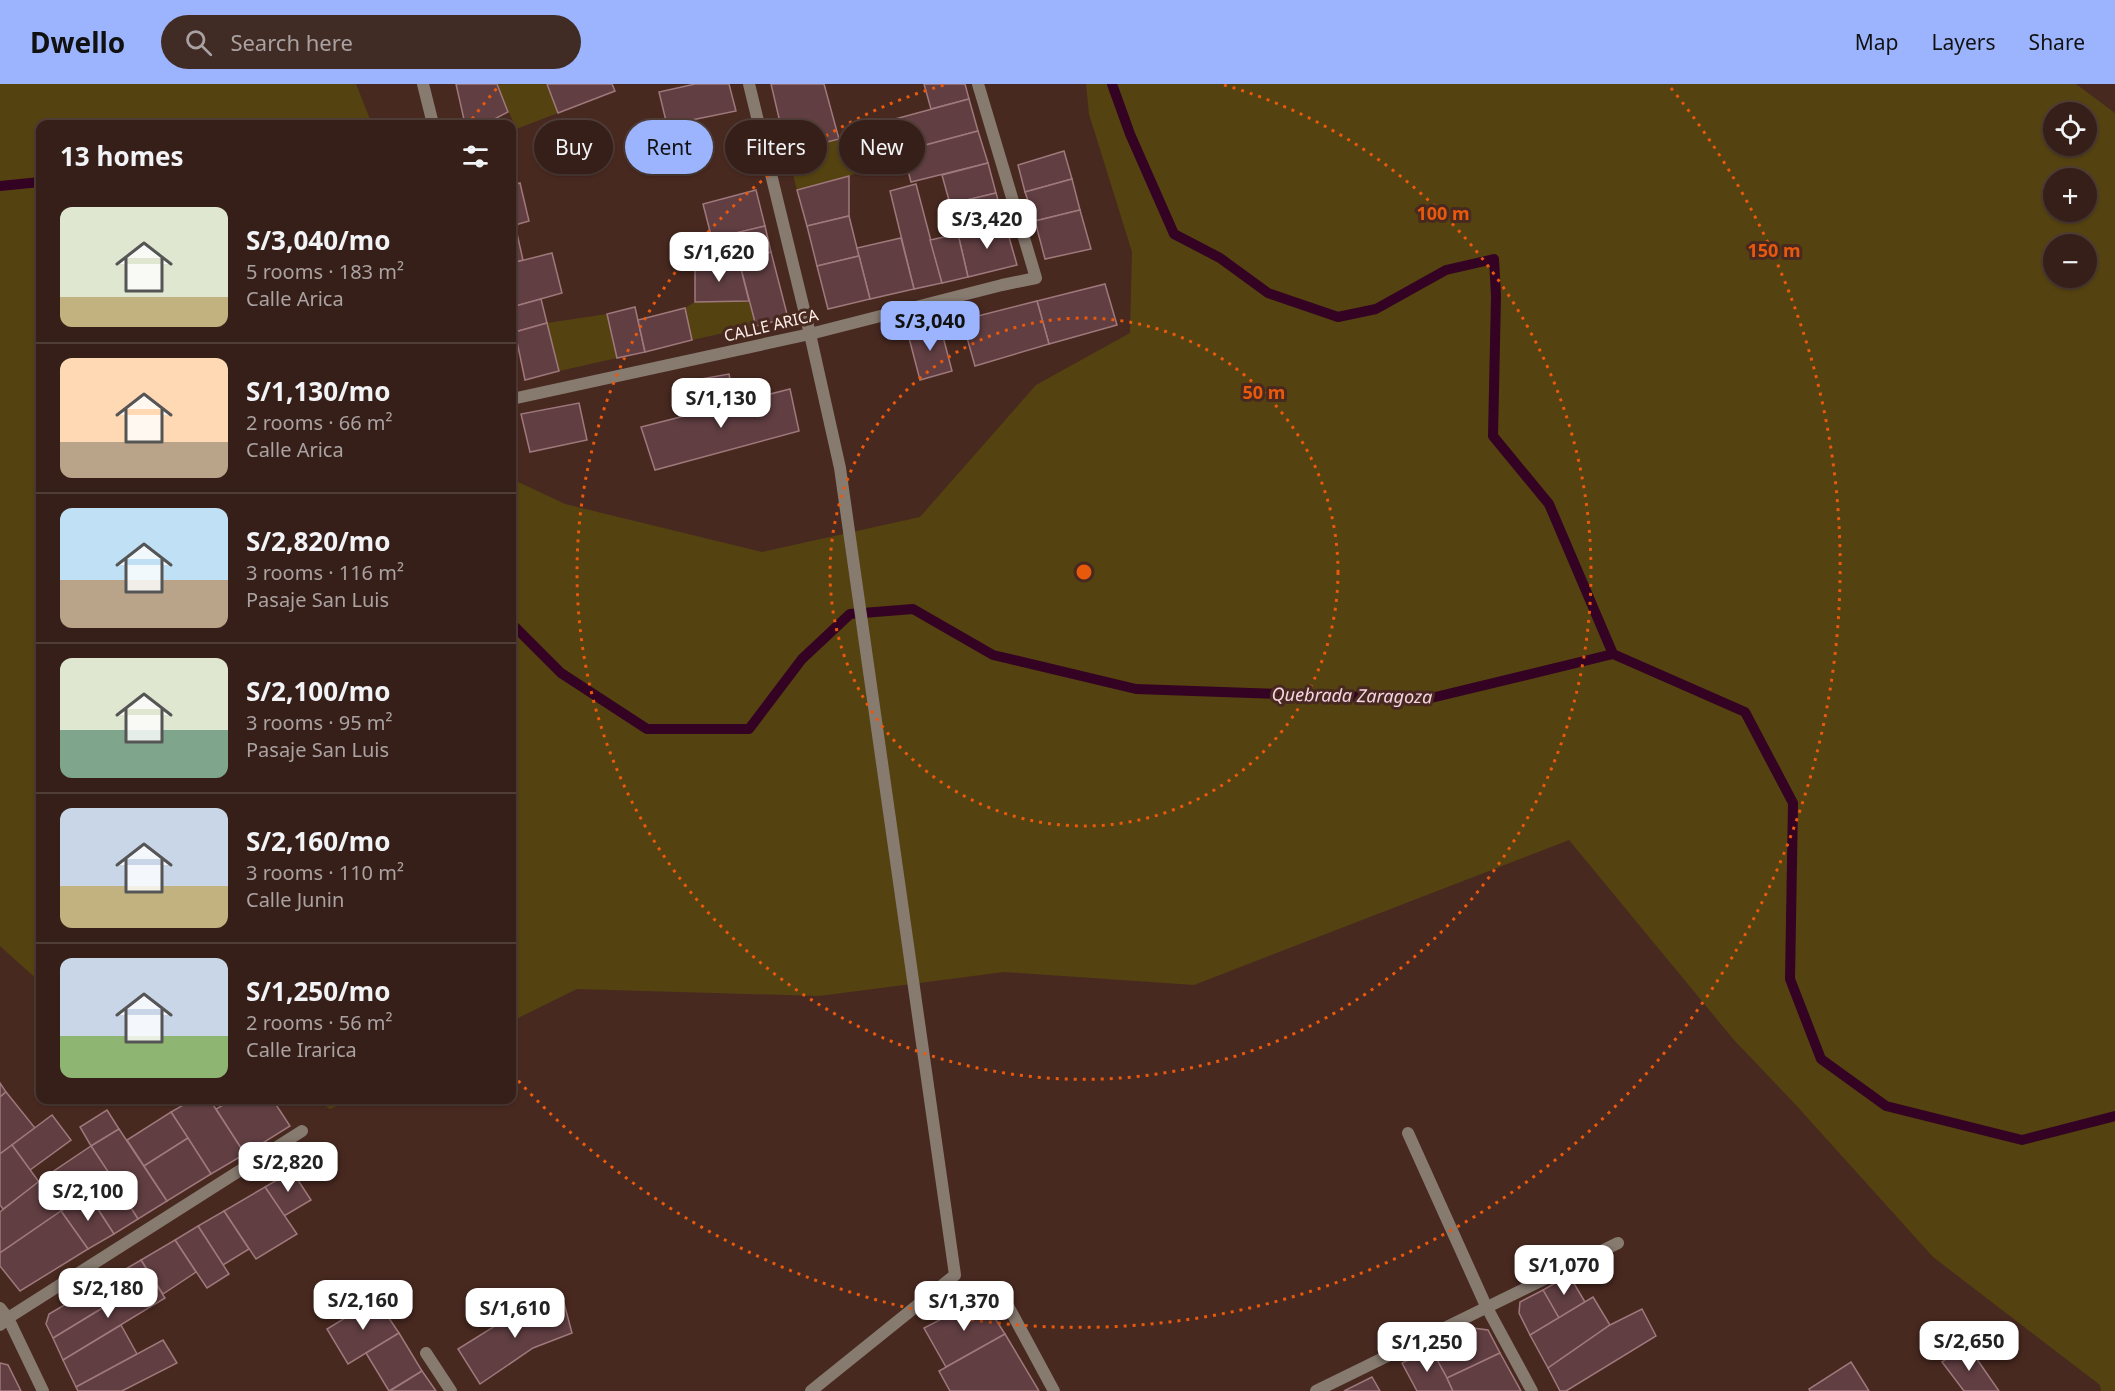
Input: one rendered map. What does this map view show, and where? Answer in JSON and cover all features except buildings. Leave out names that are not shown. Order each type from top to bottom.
[{"type":"street","points":[[423,84],[432,120]]},
{"type":"street","points":[[749,84],[840,468],[955,1275],[811,1391]]},
{"type":"street","name":"CALLE ARICA","points":[[516,398],[810,334],[1036,278],[978,84]]},
{"type":"street","points":[[4,1322],[303,1131]]},
{"type":"street","points":[[1408,1133],[1486,1306],[1532,1391]]},
{"type":"street","points":[[1316,1391],[1618,1243]]},
{"type":"street","points":[[1000,1293],[1054,1391]]},
{"type":"street","points":[[0,1308],[4,1322],[43,1391]]},
{"type":"street","points":[[426,1353],[451,1391]]},
{"type":"shaded area","points":[[0,84],[356,84],[370,120],[36,120],[36,978],[0,946]]},
{"type":"shaded area","points":[[497,84],[547,84],[558,113],[534,120],[534,122],[516,129],[516,120],[512,120]]},
{"type":"shaded area","points":[[1086,84],[2076,84],[2115,113],[2115,1391],[2101,1391],[2100,1385],[1933,1257],[1734,1040],[1569,840],[1194,985],[1004,972],[819,996],[577,989],[516,1019],[516,481],[565,504],[762,552],[920,517],[1036,385],[1130,333],[1132,252],[1089,114]]},
{"type":"shaded area","points":[[839,139],[839,174],[855,174],[797,190],[793,174],[827,174],[827,142]]},
{"type":"shaded area","points":[[749,301],[756,326],[692,340],[685,308],[695,302]]},
{"type":"shaded area","points":[[607,314],[617,358],[559,371],[547,323]]},
{"type":"shaded area","points":[[323,1104],[341,1104],[330,1109]]},
{"type":"waterway","points":[[1112,84],[1130,134],[1174,234],[1220,258],[1268,293],[1338,317],[1376,309],[1446,270],[1494,259],[1496,296],[1493,436],[1549,504],[1613,654]]},
{"type":"waterway","name":"Quebrada Zaragoza","points":[[0,186],[36,182]]},
{"type":"waterway","name":"Quebrada Zaragoza","points":[[516,628],[561,673],[647,729],[749,729],[802,659],[850,614],[913,609],[993,655],[1136,689],[1427,699],[1613,654],[1745,712],[1793,803],[1790,979],[1821,1059],[1886,1106],[2022,1140],[2115,1116]]}]
